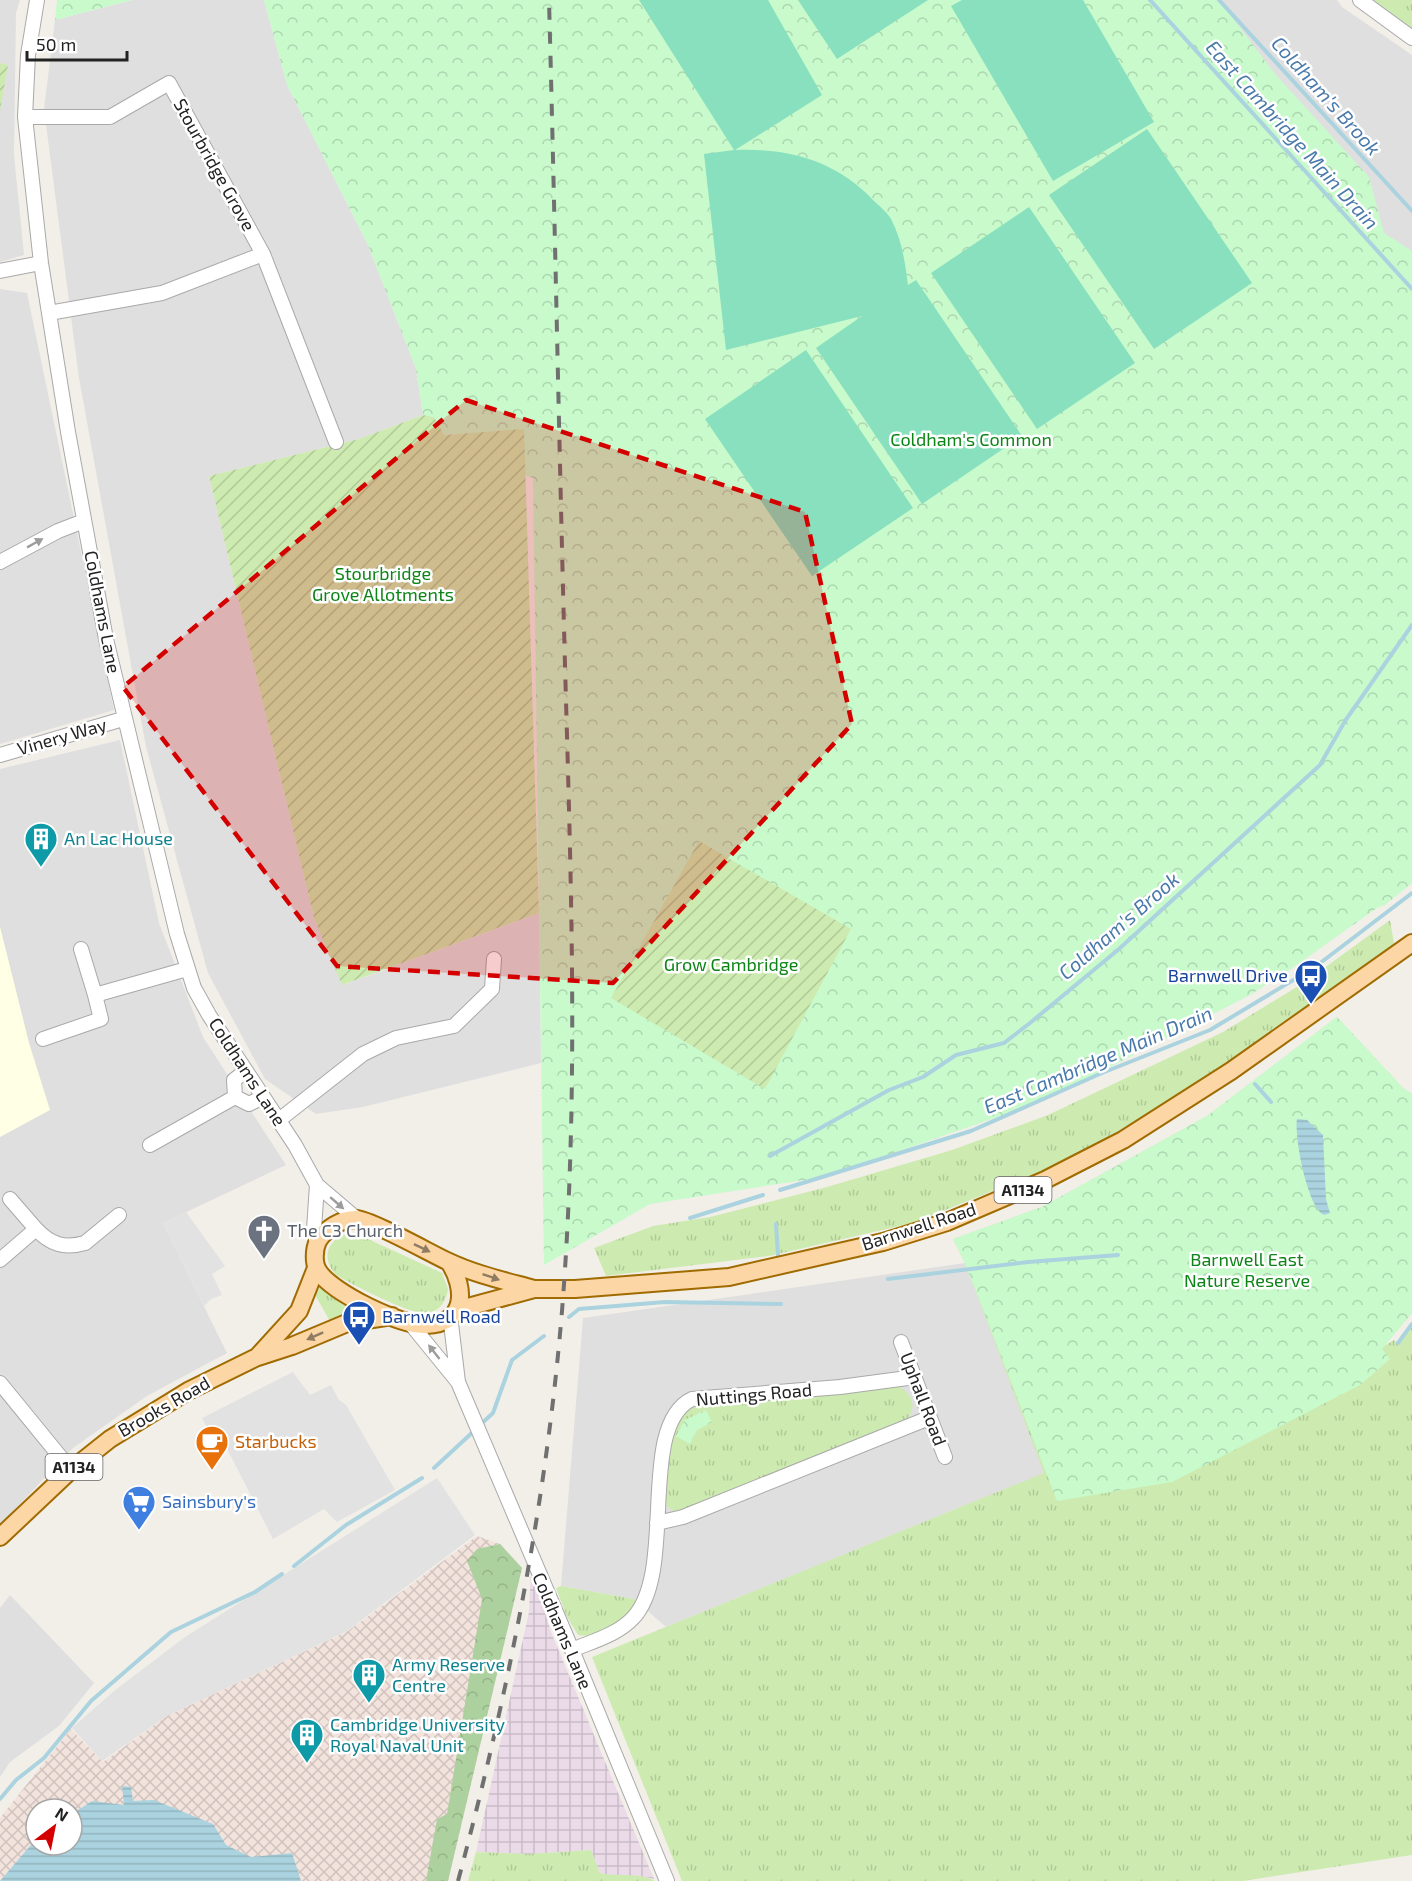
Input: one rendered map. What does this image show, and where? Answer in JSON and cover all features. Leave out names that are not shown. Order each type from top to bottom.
[{"type":"main road","name":"Barnwell Road","points":[[453,1312],[534,1289],[729,1277],[883,1242],[947,1222],[1045,1180],[1142,1129],[1232,1071],[1412,943]]},
{"type":"main road","points":[[317,1243],[328,1228],[341,1222],[357,1219]]},
{"type":"main road","name":"A1134","points":[[357,1219],[448,1262]]},
{"type":"main road","name":"A1134","points":[[317,1243],[316,1268],[334,1288],[410,1323],[427,1325],[441,1322],[453,1312]]},
{"type":"main road","name":"Barnwell Road","points":[[448,1262],[534,1289]]},
{"type":"main road","points":[[448,1262],[461,1288],[453,1312]]},
{"type":"main road","name":"Brooks Road","points":[[255,1358],[299,1311],[316,1268]]},
{"type":"main road","name":"Brooks Road","points":[[0,1537],[71,1470],[110,1439],[156,1409],[255,1358],[292,1346],[347,1323],[392,1316]]},
{"type":"street","name":"Coldhams Lane","points":[[37,0],[28,55],[25,117],[41,263],[84,521],[123,719],[187,969],[209,1015],[279,1120],[317,1185],[357,1219]]},
{"type":"street","points":[[1360,0],[1412,38]]},
{"type":"street","name":"Stourbridge Grove","points":[[25,117],[110,117],[169,83],[263,254],[336,442]]},
{"type":"street","name":"Stourbridge Grove","points":[[49,313],[162,294],[263,254]]},
{"type":"street","points":[[0,271],[41,263]]},
{"type":"street","points":[[0,562],[58,531],[84,521]]},
{"type":"street","name":"Vinery Way","points":[[0,754],[123,719]]},
{"type":"street","points":[[43,1039],[101,1019],[81,949]]},
{"type":"street","points":[[279,1120],[363,1054],[396,1038],[454,1026],[492,989],[494,959]]},
{"type":"street","points":[[95,995],[187,969]]},
{"type":"street","points":[[235,1097],[234,1080],[246,1071]]},
{"type":"street","points":[[235,1097],[249,1104],[263,1096]]},
{"type":"street","points":[[150,1145],[235,1097]]},
{"type":"street","points":[[317,1185],[314,1229],[317,1243]]},
{"type":"street","points":[[10,1199],[52,1244],[79,1245],[85,1243],[119,1215]]},
{"type":"street","points":[[0,1260],[36,1229]]},
{"type":"street","name":"Coldhams Lane","points":[[453,1312],[458,1382],[667,1881]]},
{"type":"street","name":"Coldhams Lane","points":[[410,1323],[458,1382]]},
{"type":"street","name":"Uphall Road","points":[[901,1342],[945,1457]]},
{"type":"street","name":"Nuttings Road","points":[[572,1650],[623,1628],[641,1608],[652,1574],[668,1426],[672,1416],[684,1402],[692,1399],[840,1387],[915,1377]]},
{"type":"street","points":[[0,1383],[71,1470]]},
{"type":"street","points":[[657,1523],[683,1518],[929,1418]]},
{"type":"highlighted area","points":[[466,400],[805,512],[852,724],[613,983],[337,966],[123,687]]},
{"type":"shaded area","points":[[0,0],[20,0],[16,13],[14,155],[24,255],[0,262]]},
{"type":"shaded area","points":[[132,0],[264,0],[287,85],[368,245],[416,369],[423,415],[359,439],[209,476],[314,918],[343,985],[539,913],[541,1063],[363,1107],[316,1114],[265,1079],[208,973],[146,747],[79,378],[44,109],[55,20]]},
{"type":"shaded area","points":[[1207,0],[1337,0],[1342,7],[1412,55],[1412,258],[1377,233]]},
{"type":"shaded area","points":[[0,289],[27,293],[114,710],[0,744]]},
{"type":"shaded area","points":[[120,740],[159,923],[203,1037],[286,1165],[163,1223],[227,1353],[147,1396],[73,1448],[0,1525],[0,769]]},
{"type":"shaded area","points":[[0,927],[29,1043],[50,1110],[0,1137]]},
{"type":"shaded area","points":[[186,1212],[225,1266],[212,1274],[222,1295],[211,1299],[204,1306],[163,1223]]},
{"type":"shaded area","points":[[965,1263],[1045,1473],[666,1627],[634,1599],[561,1586],[583,1318]]},
{"type":"shaded area","name":"Sainsbury's","points":[[293,1372],[310,1395],[331,1385],[339,1400],[346,1405],[395,1490],[337,1522],[324,1509],[273,1539],[218,1431],[210,1433],[202,1418]]},
{"type":"shaded area","points":[[437,1478],[475,1535],[347,1631],[167,1716],[102,1761],[72,1728],[114,1691],[185,1637]]},
{"type":"shaded area","points":[[477,1536],[500,1544],[522,1568],[448,1881],[0,1881],[0,1818],[71,1729],[103,1762],[167,1716],[348,1631]]},
{"type":"shaded area","points":[[531,1568],[551,1632],[654,1879],[617,1877],[600,1873],[591,1850],[529,1854],[476,1852],[529,1612]]},
{"type":"shaded area","points":[[10,1595],[94,1683],[59,1726],[10,1762],[0,1777],[0,1608]]},
{"type":"green space","points":[[57,0],[132,0],[55,20]]},
{"type":"green space","name":"Coldham's Common","points":[[264,0],[1219,0],[1276,75],[1369,177],[1384,233],[1412,251],[1412,883],[1385,905],[1377,908],[1250,995],[1044,1101],[824,1177],[650,1204],[544,1265],[533,478],[524,475],[524,430],[443,435],[434,417],[423,415],[416,369],[368,245],[287,85]]},
{"type":"green space","points":[[639,0],[768,0],[822,95],[735,150],[773,151],[809,159],[842,175],[858,186],[885,211],[898,235],[908,285],[916,280],[1022,436],[922,504],[816,348],[862,316],[726,350],[704,154],[734,150]]},
{"type":"green space","points":[[798,0],[928,0],[837,59]]},
{"type":"green space","points":[[962,0],[1083,0],[1154,122],[1053,181],[951,6]]},
{"type":"green space","points":[[1373,0],[1412,0],[1412,29]]},
{"type":"green space","points":[[0,63],[8,65],[0,111]]},
{"type":"green space","points":[[1147,129],[1252,283],[1154,349],[1049,195]]},
{"type":"green space","points":[[1029,207],[1135,363],[1037,429],[931,273]]},
{"type":"green space","points":[[806,350],[913,508],[812,576],[705,419]]},
{"type":"green space","name":"Stourbridge Grove Allotments","points":[[423,415],[434,417],[444,435],[524,429],[539,913],[342,985],[314,918],[209,476],[359,439]]},
{"type":"green space","name":"Grow Cambridge","points":[[699,841],[851,929],[765,1089],[611,998]]},
{"type":"green space","points":[[1390,920],[1395,949],[1200,1084],[1060,1164],[913,1223],[769,1256],[606,1276],[594,1248],[653,1226],[710,1217],[827,1187],[952,1150],[1048,1115],[1223,1032],[1305,982]]},
{"type":"green space","points":[[1337,1017],[1403,1088],[1412,1094],[1412,1313],[1384,1346],[1394,1340],[1399,1344],[1412,1327],[1412,1855],[1243,1881],[682,1881],[592,1657],[1044,1473],[965,1263],[953,1239],[1042,1207],[1207,1116]]},
{"type":"green space","name":"Barnwell East Nature Reserve","points":[[1337,1017],[1403,1088],[1412,1094],[1412,1313],[1382,1349],[1390,1359],[1360,1385],[1172,1482],[1057,1501],[965,1263],[953,1239],[1042,1207],[1207,1116]]},
{"type":"green space","points":[[355,1233],[442,1273],[448,1289],[441,1306],[429,1313],[406,1309],[335,1274],[328,1259],[330,1246],[340,1237]]},
{"type":"green space","points":[[320,1287],[361,1309],[331,1323],[315,1295]]},
{"type":"green space","points":[[898,1386],[908,1394],[913,1406],[906,1422],[685,1512],[671,1509],[662,1497],[673,1423],[692,1404]]},
{"type":"green space","points":[[706,1410],[712,1422],[697,1430],[690,1444],[676,1436],[685,1420]]},
{"type":"green space","points":[[500,1544],[522,1568],[448,1881],[426,1881],[437,1819],[447,1814],[482,1599],[467,1561],[477,1549]]},
{"type":"green space","points":[[561,1586],[634,1599],[638,1602],[619,1622],[604,1632],[587,1636],[578,1635],[567,1617],[556,1588]]},
{"type":"green space","points":[[591,1850],[600,1873],[643,1877],[655,1881],[468,1881],[476,1852],[529,1854]]},
{"type":"water","points":[[1297,1119],[1307,1120],[1323,1135],[1326,1199],[1330,1213],[1324,1215],[1312,1199],[1307,1186],[1300,1155]]},
{"type":"water","points":[[122,1786],[131,1787],[133,1801],[154,1800],[213,1824],[226,1845],[251,1857],[292,1853],[301,1881],[0,1881],[24,1853],[24,1857],[84,1857],[84,1806],[92,1801],[124,1805]]},
{"type":"waterway","name":"East Cambridge Main Drain","points":[[1150,0],[1412,289]]},
{"type":"waterway","name":"Coldham's Brook","points":[[1219,0],[1412,211]]},
{"type":"waterway","name":"Coldham's Brook","points":[[770,1156],[889,1090],[923,1077],[956,1055],[1004,1043],[1030,1023],[1119,949],[1320,765],[1345,721],[1412,625]]},
{"type":"waterway","name":"East Cambridge Main Drain","points":[[780,1190],[971,1131],[1102,1073],[1210,1030],[1315,967],[1412,893]]},
{"type":"waterway","points":[[1255,1084],[1271,1102]]},
{"type":"waterway","points":[[690,1218],[763,1195]]},
{"type":"waterway","points":[[776,1224],[778,1255]]},
{"type":"waterway","points":[[888,1279],[1028,1262],[1118,1255]]},
{"type":"waterway","points":[[569,1317],[579,1309],[665,1302],[781,1304]]},
{"type":"waterway","points":[[1398,1343],[1412,1324]]},
{"type":"waterway","points":[[480,1425],[493,1413],[512,1360],[544,1336]]},
{"type":"waterway","points":[[434,1468],[475,1430]]},
{"type":"waterway","points":[[294,1566],[346,1525],[422,1478]]},
{"type":"waterway","points":[[0,1799],[16,1780],[44,1758],[91,1701],[171,1632],[255,1592],[282,1574]]},
{"type":"railway","points":[[458,1881],[493,1740],[523,1599],[555,1384],[567,1230],[572,1069],[571,908],[549,0]]},
{"type":"place","name":"An Lac House","points":[[41,868]]},
{"type":"place","name":"Barnwell Drive","points":[[1311,1005]]},
{"type":"place","name":"The C3 Church","points":[[264,1260]]},
{"type":"place","name":"Barnwell Road","points":[[359,1346]]},
{"type":"place","name":"Starbucks","points":[[212,1471]]},
{"type":"place","name":"Sainsbury's","points":[[139,1531]]},
{"type":"place","name":"Army Reserve Centre","points":[[369,1704]]},
{"type":"place","name":"Cambridge University Royal Naval Unit","points":[[307,1764]]}]
